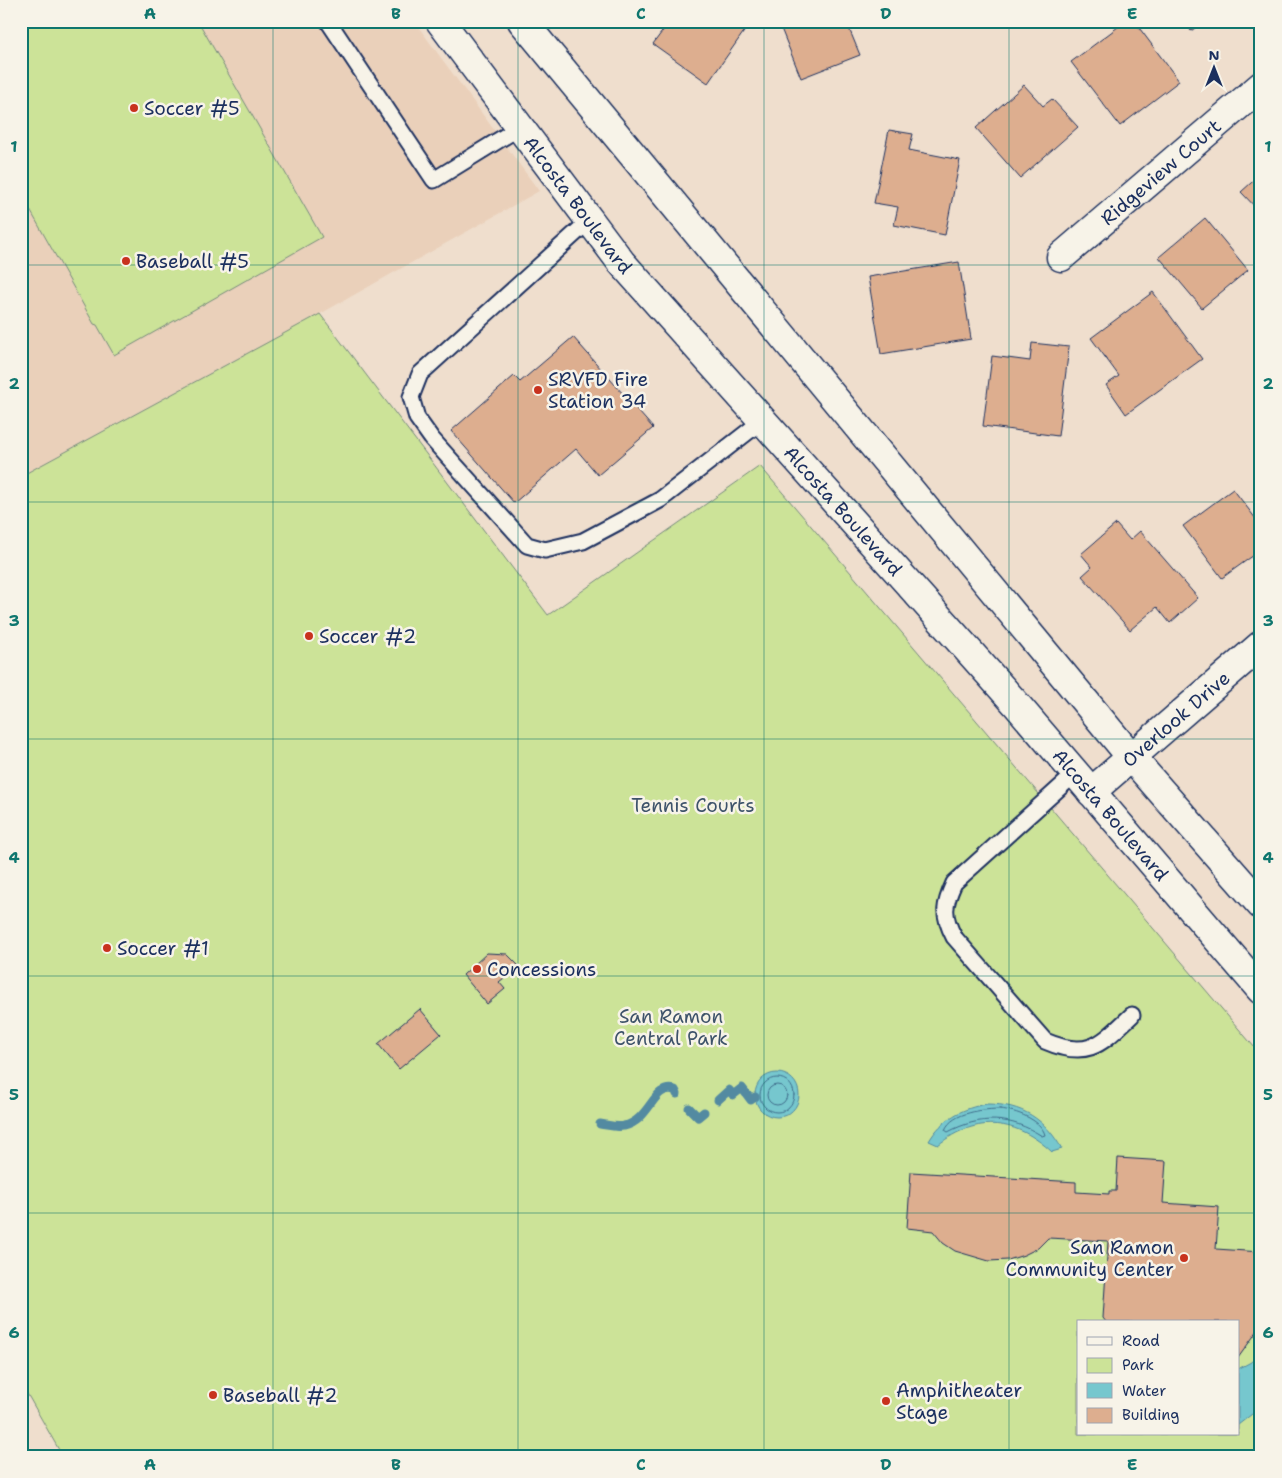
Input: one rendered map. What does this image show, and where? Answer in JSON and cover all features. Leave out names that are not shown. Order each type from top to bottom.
[{"type":"main road","name":"Alcosta Boulevard","points":[[440,21],[621,262],[1083,782],[1261,990]]},
{"type":"main road","points":[[522,21],[1132,758],[1261,905]]},
{"type":"main road","name":"Ridgeview Court","points":[[1061,257],[1261,86]]},
{"type":"main road","name":"Overlook Drive","points":[[1083,782],[1132,758],[1261,645]]},
{"type":"lane","points":[[328,21],[434,180],[520,127]]},
{"type":"lane","points":[[590,220],[420,374],[411,396],[417,418],[432,439],[527,545],[545,550],[583,542],[660,500],[763,420]]},
{"type":"lane","points":[[1083,782],[954,883],[946,901],[945,920],[954,936],[1045,1041],[1061,1048],[1083,1051],[1103,1041],[1132,1015]]},
{"type":"shaded area","points":[[21,21],[414,21],[539,191],[320,314],[21,476]]},
{"type":"green space","name":"Soccer #5","points":[[21,21],[198,21],[322,237],[114,355],[97,325],[94,324],[21,194]]},
{"type":"green space","name":"San Ramon Central Park","points":[[320,314],[548,615],[760,466],[1261,1055],[1261,1457],[63,1457],[21,1383],[21,476]]},
{"type":"water","points":[[777,1073],[789,1077],[795,1083],[799,1095],[795,1107],[789,1113],[777,1117],[765,1113],[759,1107],[755,1095],[759,1083],[765,1077]]},
{"type":"water","points":[[987,1104],[1011,1107],[1031,1115],[1048,1129],[1062,1149],[1052,1152],[1039,1141],[1025,1133],[1011,1127],[996,1125],[967,1128],[938,1145],[929,1141],[946,1121],[969,1108]]},
{"type":"water","points":[[1261,1351],[1261,1407],[1240,1423],[1240,1368],[1251,1362]]},
{"type":"building","points":[[670,21],[748,21],[750,23],[708,83],[653,44]]},
{"type":"building","points":[[778,21],[860,21],[848,26],[860,55],[801,78]]},
{"type":"building","points":[[1126,21],[1134,21],[1179,81],[1120,126],[1071,62]]},
{"type":"building","points":[[1184,21],[1204,21],[1191,31]]},
{"type":"building","points":[[1024,85],[1043,106],[1052,99],[1078,127],[1020,178],[976,128]]},
{"type":"building","points":[[889,130],[913,134],[909,150],[960,160],[945,235],[894,225],[898,207],[874,203]]},
{"type":"building","points":[[1261,174],[1261,213],[1241,192]]},
{"type":"building","points":[[1205,218],[1248,270],[1202,308],[1159,257]]},
{"type":"building","points":[[959,262],[971,339],[881,354],[868,277]]},
{"type":"building","points":[[1153,292],[1202,359],[1126,414],[1106,385],[1119,376],[1091,338]]},
{"type":"building","points":[[573,337],[653,428],[598,475],[576,449],[514,503],[451,431],[514,376],[520,382]]},
{"type":"building","points":[[1032,343],[1069,347],[1058,436],[983,426],[992,356],[1030,361]]},
{"type":"building","points":[[1233,489],[1256,519],[1261,516],[1261,550],[1222,578],[1183,526]]},
{"type":"building","points":[[1116,524],[1130,540],[1140,531],[1198,598],[1170,623],[1157,607],[1130,630],[1082,576],[1092,567],[1081,554]]},
{"type":"building","points":[[487,953],[507,954],[519,966],[499,982],[505,989],[487,1004],[463,975]]},
{"type":"building","points":[[420,1009],[441,1034],[399,1069],[378,1044]]},
{"type":"building","name":"San Ramon Community Center","points":[[1118,1158],[1166,1161],[1163,1203],[1219,1207],[1216,1249],[1261,1252],[1261,1326],[1240,1355],[1240,1320],[1104,1320],[1103,1318],[1108,1241],[1048,1238],[1038,1248],[1024,1255],[1008,1260],[989,1261],[955,1251],[943,1243],[933,1231],[907,1228],[911,1172],[1076,1182],[1076,1192],[1109,1194],[1109,1191],[1116,1191]]},
{"type":"waterway","points":[[718,1100],[729,1090],[733,1095],[742,1088],[751,1100],[755,1097]]},
{"type":"waterway","points":[[600,1124],[615,1127],[624,1126],[640,1117],[662,1092],[668,1089],[675,1090],[677,1094]]},
{"type":"waterway","points":[[689,1108],[698,1117],[704,1112]]},
{"type":"place","name":"Soccer #5","points":[[134,108]]},
{"type":"place","name":"Baseball #5","points":[[126,261]]},
{"type":"place","name":"SRVFD Fire Station 34","points":[[538,390]]},
{"type":"place","name":"Soccer #2","points":[[309,636]]},
{"type":"place","name":"Soccer #1","points":[[107,948]]},
{"type":"place","name":"Concessions","points":[[477,969]]},
{"type":"place","name":"San Ramon Community Center","points":[[1184,1258]]},
{"type":"place","name":"Baseball #2","points":[[213,1395]]},
{"type":"place","name":"Amphitheater Stage","points":[[886,1401]]},
{"type":"park label","name":"Tennis Courts","points":[[693,805]]}]
